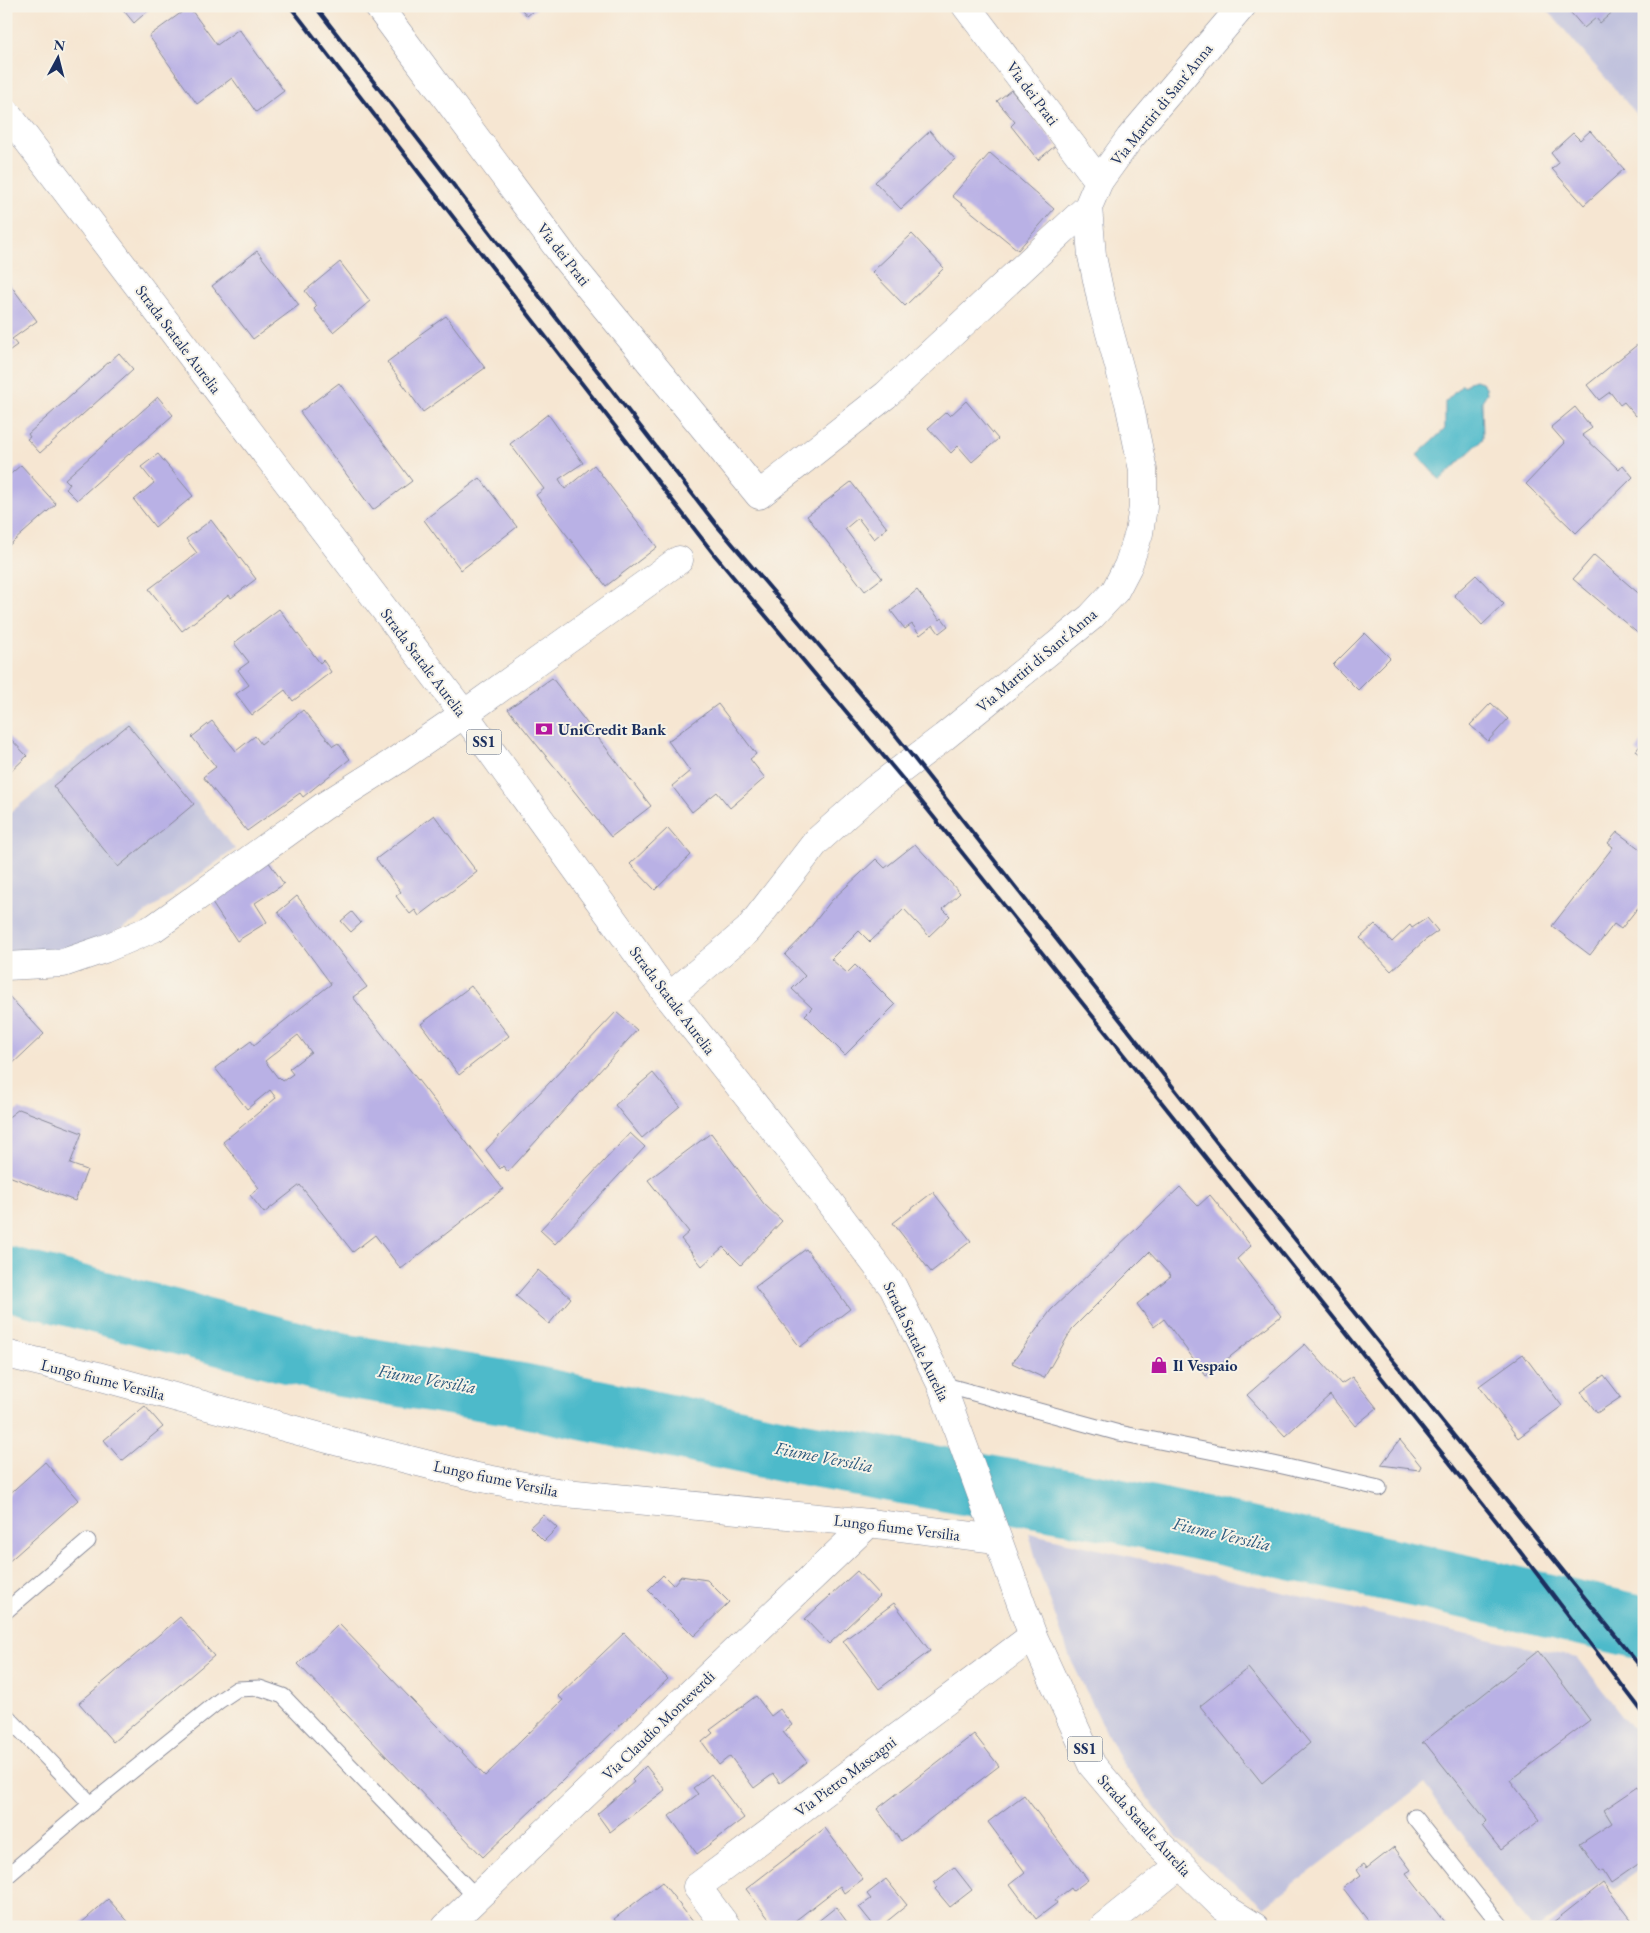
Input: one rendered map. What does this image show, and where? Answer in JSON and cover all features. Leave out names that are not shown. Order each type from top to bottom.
[{"type":"street","name":"Via dei Prati","points":[[378,6],[566,258],[759,495]]},
{"type":"street","name":"Via dei Prati","points":[[966,6],[1099,181]]},
{"type":"street","name":"Via Martiri di Sant'Anna","points":[[759,495],[886,395],[1088,207],[1099,181],[1130,138],[1242,6]]},
{"type":"street","name":"Strada Statale Aurelia","points":[[6,112],[464,714],[669,997],[794,1155],[893,1286],[941,1384],[1033,1636],[1092,1765],[1155,1840],[1222,1907],[1255,1927]]},
{"type":"street","name":"Via Martiri di Sant'Anna","points":[[669,997],[748,930],[816,842],[874,790],[944,737],[1091,617],[1115,591],[1128,566],[1139,533],[1143,507],[1143,470],[1129,403],[1102,304],[1092,256],[1088,207]]},
{"type":"street","points":[[6,966],[63,963],[104,949],[154,928],[324,806],[394,762],[464,714],[679,560]]},
{"type":"street","name":"Lungo fiume Versilia","points":[[6,1354],[94,1375],[339,1442],[477,1476],[556,1492],[772,1515],[993,1530]]},
{"type":"street","name":"Via Claudio Monteverdi","points":[[446,1927],[869,1523]]},
{"type":"street","name":"Via Pietro Mascagni","points":[[727,1927],[697,1887],[1033,1636]]},
{"type":"street","points":[[1103,1927],[1180,1865]]},
{"type":"lane","points":[[941,1384],[1120,1433],[1274,1464],[1379,1488]]},
{"type":"lane","points":[[6,1611],[88,1541]]},
{"type":"lane","points":[[6,1877],[91,1804],[219,1701],[237,1689],[260,1688],[283,1696],[477,1898]]},
{"type":"lane","points":[[6,1715],[91,1804]]},
{"type":"lane","points":[[1414,1817],[1502,1927]]},
{"type":"shaded area","points":[[1544,6],[1644,6],[1644,123]]},
{"type":"shaded area","points":[[128,718],[235,849],[135,921],[104,939],[52,952],[6,955],[6,816]]},
{"type":"shaded area","points":[[1029,1533],[1454,1632],[1578,1658],[1644,1744],[1644,1867],[1613,1889],[1603,1879],[1540,1927],[1530,1927],[1424,1784],[1264,1907],[1177,1838],[1120,1760],[1070,1658],[1039,1570]]},
{"type":"water","points":[[1475,380],[1482,382],[1486,387],[1487,393],[1482,401],[1483,439],[1440,480],[1417,455],[1445,429],[1445,402],[1462,385],[1465,387],[1469,382]]},
{"type":"building","points":[[120,6],[153,6],[134,23]]},
{"type":"building","points":[[519,6],[539,6],[527,16]]},
{"type":"building","points":[[1565,6],[1613,6],[1616,9],[1600,23],[1596,18],[1584,28]]},
{"type":"building","points":[[189,7],[217,45],[239,29],[284,91],[256,112],[232,78],[197,104],[149,36]]},
{"type":"building","points":[[1011,90],[1056,145],[1038,160],[1011,126],[1015,122],[997,101]]},
{"type":"building","points":[[930,131],[955,159],[901,209],[875,182]]},
{"type":"building","points":[[1590,131],[1624,169],[1584,205],[1552,169],[1559,163],[1551,153],[1573,133],[1580,140]]},
{"type":"building","points":[[990,153],[1054,209],[1018,250],[952,196]]},
{"type":"building","points":[[912,234],[944,268],[905,306],[872,272]]},
{"type":"building","points":[[257,251],[299,305],[253,339],[212,286]]},
{"type":"building","points":[[340,262],[370,301],[333,332],[314,309],[317,306],[305,291]]},
{"type":"building","points":[[6,279],[37,321],[12,339],[17,345],[6,353]]},
{"type":"building","points":[[446,316],[485,368],[423,412],[387,362],[421,337],[419,335]]},
{"type":"building","points":[[1637,345],[1644,353],[1644,414],[1642,412],[1636,416],[1624,402],[1620,405],[1610,392],[1599,400],[1587,385]]},
{"type":"building","points":[[119,353],[133,369],[40,453],[27,439],[30,437],[28,434]]},
{"type":"building","points":[[339,383],[412,481],[373,510],[300,412]]},
{"type":"building","points":[[158,397],[173,415],[77,500],[66,489],[70,484],[65,479]]},
{"type":"building","points":[[966,401],[998,439],[972,462],[958,446],[951,453],[928,428],[946,412],[950,416]]},
{"type":"building","points":[[1575,407],[1592,428],[1582,435],[1619,470],[1623,465],[1633,477],[1576,533],[1526,484],[1565,443],[1551,427]]},
{"type":"building","points":[[548,414],[583,463],[559,479],[565,489],[594,465],[657,547],[606,586],[536,495],[544,489],[510,444]]},
{"type":"building","points":[[158,454],[193,496],[155,527],[134,500],[154,483],[141,467]]},
{"type":"building","points":[[21,465],[56,504],[6,548],[6,478]]},
{"type":"building","points":[[480,478],[517,527],[461,570],[424,520]]},
{"type":"building","points":[[851,482],[887,528],[874,539],[858,518],[845,529],[882,578],[865,591],[807,516]]},
{"type":"building","points":[[211,520],[256,579],[231,598],[229,595],[182,631],[149,589],[197,553],[186,539]]},
{"type":"building","points":[[1594,555],[1644,598],[1644,633],[1641,636],[1573,579]]},
{"type":"building","points":[[1476,575],[1504,604],[1482,625],[1454,595]]},
{"type":"building","points":[[917,590],[940,620],[942,618],[948,626],[939,633],[933,625],[920,635],[912,624],[905,629],[891,611]]},
{"type":"building","points":[[279,609],[320,663],[323,660],[331,672],[293,701],[285,690],[252,715],[236,694],[249,685],[238,670],[249,662],[234,643]]},
{"type":"building","points":[[1365,633],[1390,658],[1358,690],[1333,665]]},
{"type":"building","points":[[552,678],[651,806],[611,837],[508,709]]},
{"type":"building","points":[[1491,703],[1508,719],[1488,741],[1470,725]]},
{"type":"building","points":[[718,704],[756,754],[750,759],[765,778],[730,808],[717,792],[692,812],[672,786],[690,771],[668,741]]},
{"type":"building","points":[[303,710],[333,746],[338,743],[350,759],[303,797],[300,793],[247,831],[203,777],[216,767],[192,737],[212,721],[236,751],[255,736],[261,744]]},
{"type":"building","points":[[128,725],[194,804],[118,867],[53,786]]},
{"type":"building","points":[[6,734],[27,756],[6,776]]},
{"type":"building","points":[[1644,740],[1644,757],[1636,751]]},
{"type":"building","points":[[434,815],[477,872],[419,916],[415,910],[410,914],[402,904],[396,896],[401,892],[376,859]]},
{"type":"building","points":[[668,828],[691,855],[655,890],[630,864]]},
{"type":"building","points":[[1617,832],[1644,852],[1644,900],[1621,929],[1614,924],[1590,955],[1552,926],[1613,847],[1608,843]]},
{"type":"building","points":[[915,844],[960,893],[943,909],[950,916],[929,936],[904,909],[870,942],[859,931],[831,959],[847,973],[855,965],[895,1005],[845,1055],[805,1015],[812,1008],[792,989],[805,976],[785,955],[806,933],[831,901],[876,859],[885,868]]},
{"type":"building","points":[[268,861],[284,884],[255,903],[267,922],[237,941],[210,900]]},
{"type":"building","points":[[297,896],[367,987],[353,997],[503,1189],[401,1269],[375,1235],[353,1252],[300,1185],[264,1213],[250,1195],[259,1188],[223,1142],[276,1098],[270,1090],[247,1109],[215,1068],[251,1041],[254,1045],[331,984],[278,912]],"holes":[[[298,1035],[311,1052],[289,1069],[293,1074],[283,1081],[278,1078],[265,1061]]]},
{"type":"building","points":[[352,912],[361,923],[351,932],[341,921]]},
{"type":"building","points":[[1427,918],[1438,931],[1391,971],[1360,938],[1375,924],[1392,942],[1410,925],[1412,928]]},
{"type":"building","points":[[471,986],[509,1036],[459,1075],[421,1024]]},
{"type":"building","points":[[6,993],[44,1034],[9,1067],[6,1063]]},
{"type":"building","points":[[616,1012],[637,1030],[508,1172],[503,1166],[500,1169],[486,1150]]},
{"type":"building","points":[[653,1073],[680,1106],[642,1138],[615,1105]]},
{"type":"building","points":[[19,1109],[82,1133],[70,1164],[87,1170],[75,1201],[6,1175],[6,1119]]},
{"type":"building","points":[[630,1133],[645,1147],[555,1244],[540,1230]]},
{"type":"building","points":[[711,1133],[764,1204],[782,1221],[741,1265],[723,1247],[702,1266],[681,1239],[689,1232],[648,1180]]},
{"type":"building","points":[[1180,1187],[1198,1206],[1210,1195],[1233,1223],[1251,1246],[1237,1259],[1281,1316],[1206,1376],[1164,1319],[1154,1327],[1137,1304],[1171,1276],[1149,1252],[1072,1329],[1044,1378],[1012,1363],[1051,1310]]},
{"type":"building","points":[[933,1192],[971,1241],[931,1272],[893,1223]]},
{"type":"building","points":[[806,1249],[850,1309],[800,1347],[755,1287]]},
{"type":"building","points":[[538,1270],[571,1298],[549,1324],[516,1296]]},
{"type":"building","points":[[1305,1344],[1341,1384],[1352,1377],[1377,1408],[1355,1426],[1330,1395],[1285,1436],[1247,1395]]},
{"type":"building","points":[[1523,1354],[1562,1406],[1518,1438],[1479,1386]]},
{"type":"building","points":[[1604,1375],[1621,1397],[1597,1413],[1581,1392]]},
{"type":"building","points":[[145,1406],[163,1427],[122,1461],[104,1440]]},
{"type":"building","points":[[1400,1440],[1421,1466],[1419,1470],[1381,1465]]},
{"type":"building","points":[[45,1462],[78,1500],[6,1564],[6,1497]]},
{"type":"building","points":[[543,1515],[557,1528],[544,1541],[530,1527]]},
{"type":"building","points":[[857,1571],[880,1596],[829,1644],[805,1619]]},
{"type":"building","points":[[663,1575],[673,1585],[681,1576],[707,1580],[729,1602],[694,1636],[648,1590]]},
{"type":"building","points":[[894,1603],[930,1651],[879,1689],[843,1641]]},
{"type":"building","points":[[180,1617],[214,1656],[113,1742],[79,1703]]},
{"type":"building","points":[[339,1624],[485,1776],[563,1700],[558,1696],[624,1633],[668,1679],[483,1857],[298,1664]]},
{"type":"building","points":[[1538,1651],[1590,1720],[1510,1780],[1540,1820],[1501,1850],[1482,1826],[1487,1821],[1425,1743],[1422,1743]]},
{"type":"building","points":[[1248,1668],[1310,1743],[1262,1783],[1200,1706]]},
{"type":"building","points":[[756,1696],[771,1716],[780,1709],[792,1725],[783,1732],[807,1762],[780,1783],[773,1774],[754,1788],[730,1756],[719,1765],[702,1742],[713,1733],[710,1730]]},
{"type":"building","points":[[974,1734],[999,1766],[901,1841],[877,1809]]},
{"type":"building","points":[[646,1766],[665,1790],[610,1832],[597,1814],[634,1782],[632,1780]]},
{"type":"building","points":[[711,1774],[744,1818],[697,1854],[669,1816],[698,1794],[693,1788]]},
{"type":"building","points":[[1638,1787],[1644,1796],[1644,1860],[1611,1883],[1603,1870],[1600,1872],[1580,1844],[1612,1823],[1604,1810]]},
{"type":"building","points":[[1024,1795],[1088,1880],[1073,1891],[1071,1888],[1055,1900],[1057,1903],[1036,1919],[1010,1884],[1025,1872],[988,1822]]},
{"type":"building","points":[[825,1828],[863,1879],[844,1893],[840,1886],[787,1927],[775,1927],[746,1889]]},
{"type":"building","points":[[1394,1847],[1411,1870],[1406,1873],[1448,1927],[1373,1927],[1343,1888],[1361,1875],[1357,1869],[1364,1864],[1367,1868]]},
{"type":"building","points":[[954,1867],[972,1890],[950,1907],[935,1889],[937,1887],[934,1883]]},
{"type":"building","points":[[886,1879],[907,1905],[880,1927],[875,1927],[859,1907],[871,1899],[867,1894]]},
{"type":"building","points":[[662,1882],[697,1927],[620,1927],[614,1919]]},
{"type":"building","points":[[1603,1883],[1637,1927],[1547,1927]]},
{"type":"building","points":[[108,1899],[133,1927],[77,1927]]},
{"type":"building","points":[[836,1907],[847,1922],[842,1927],[811,1927]]},
{"type":"waterway","name":"Fiume Versilia","points":[[6,1278],[341,1365],[521,1395],[797,1453],[1111,1509],[1432,1579],[1644,1628]]},
{"type":"railway","points":[[290,6],[713,553],[912,790],[1505,1532],[1644,1714]]},
{"type":"railway","points":[[315,6],[718,527],[894,733],[1218,1144],[1644,1671]]},
{"type":"place","name":"UniCredit Bank","points":[[544,729]]},
{"type":"place","name":"Il Vespaio","points":[[1159,1365]]}]
